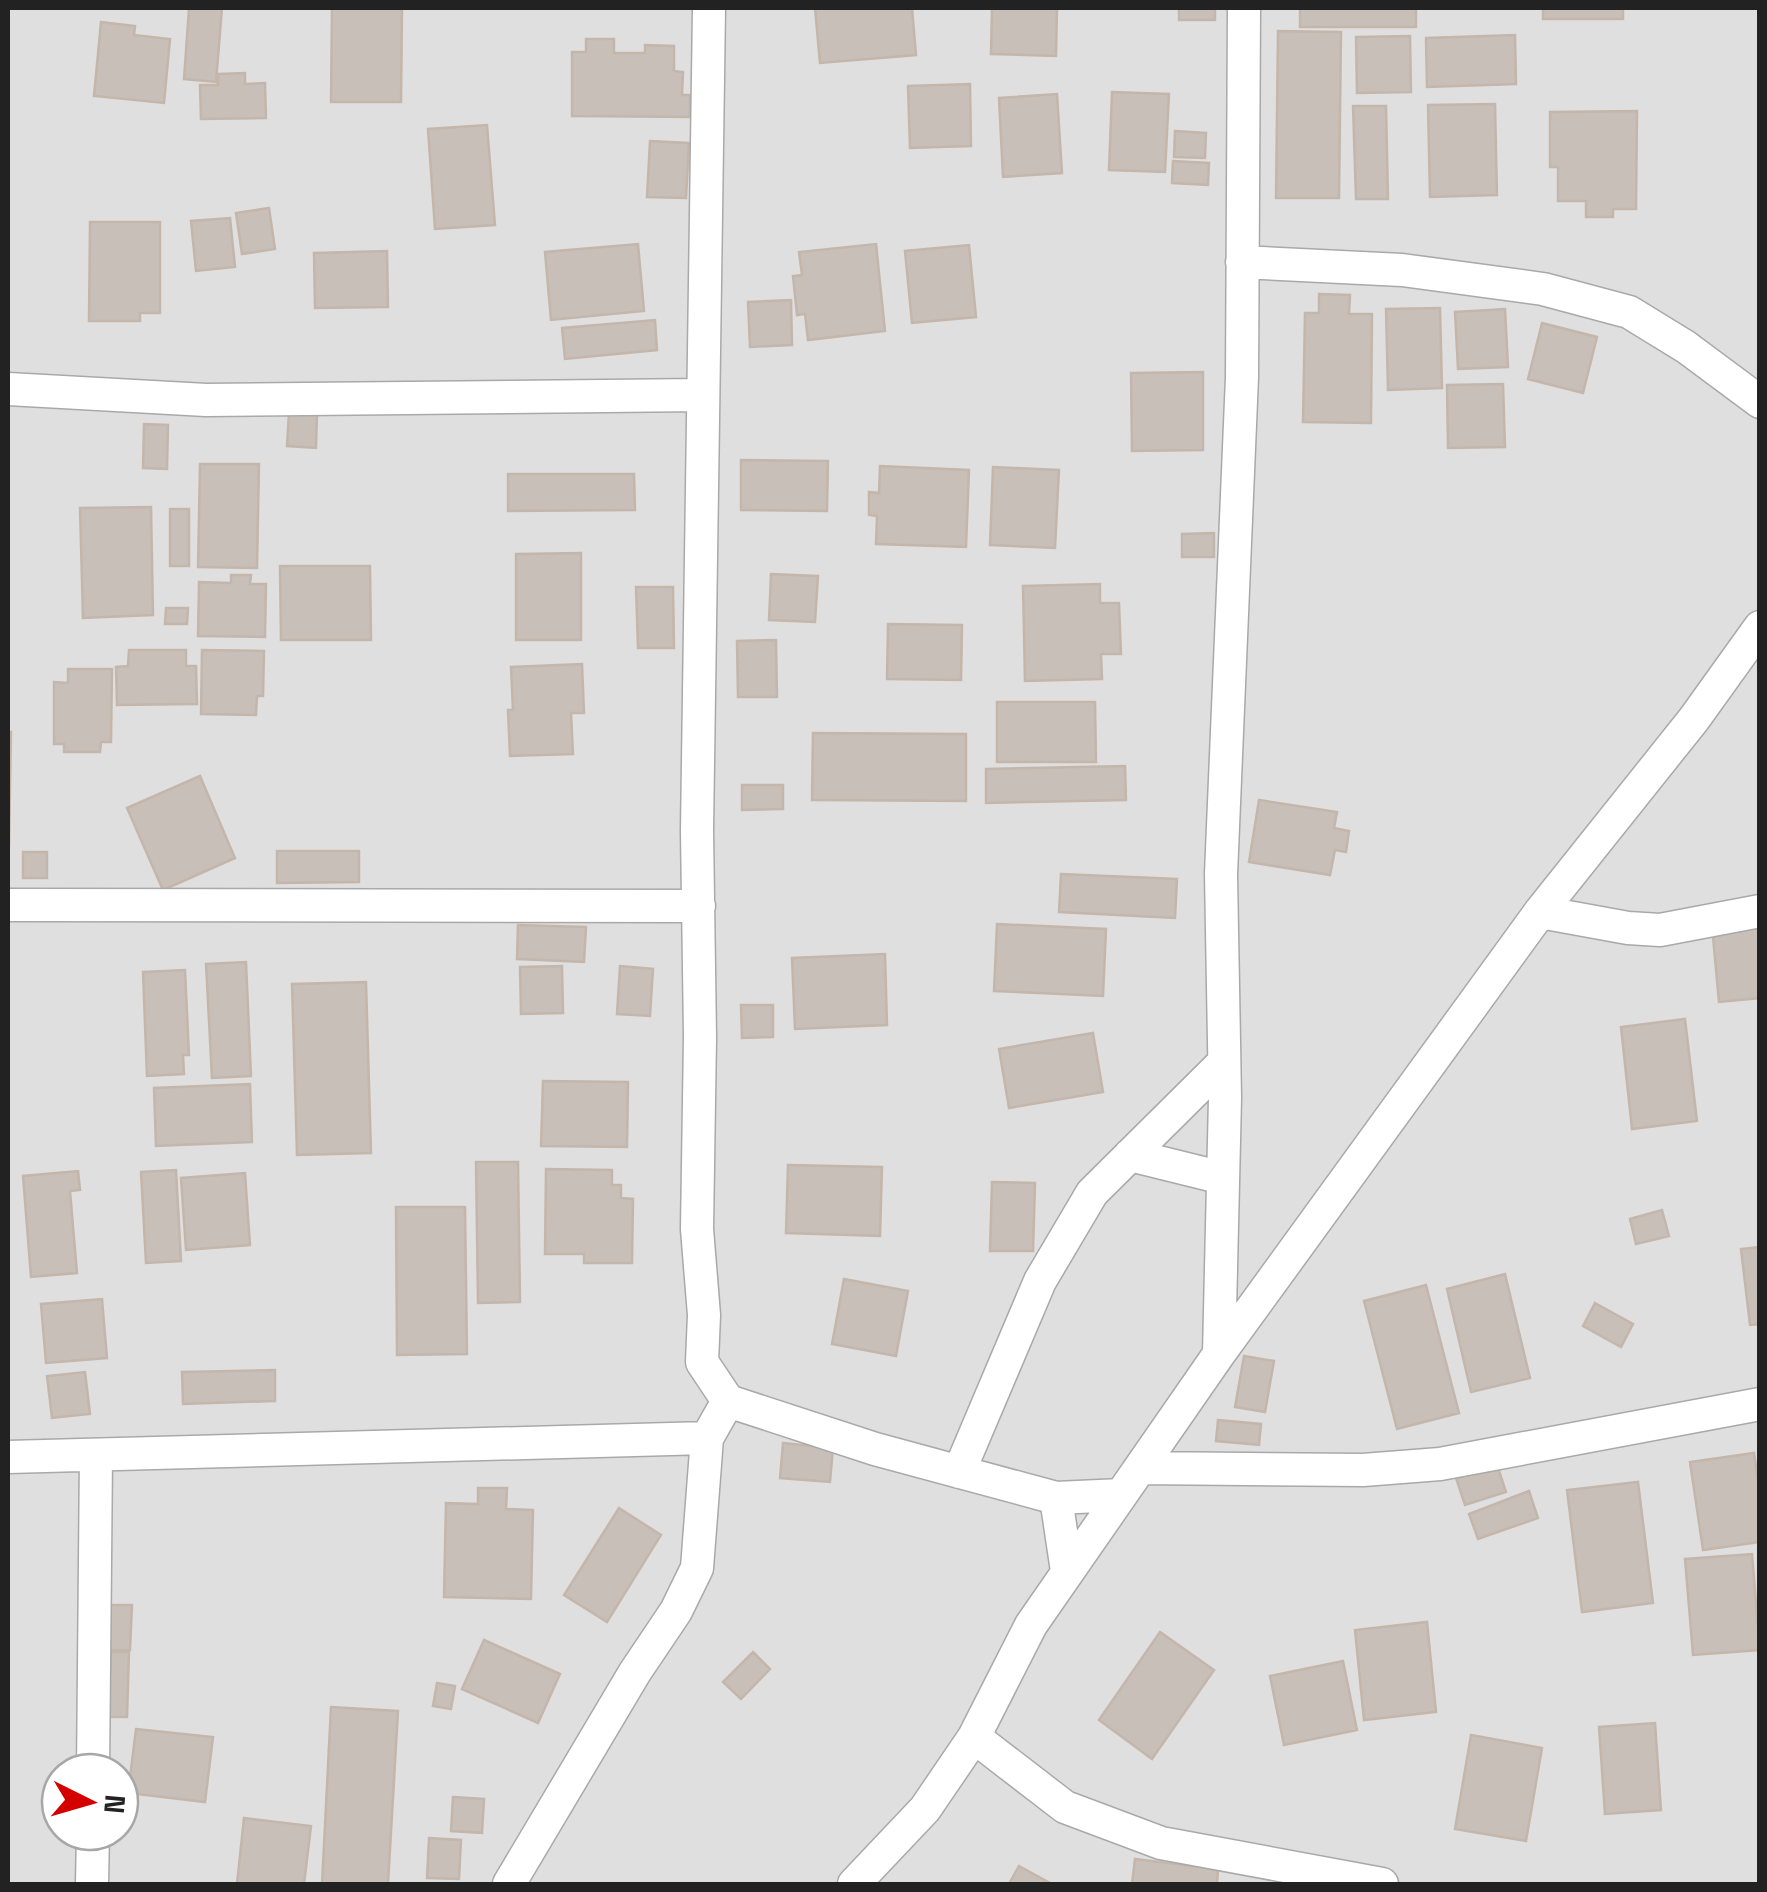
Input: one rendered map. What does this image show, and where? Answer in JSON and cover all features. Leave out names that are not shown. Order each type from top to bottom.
[{"type":"street","points":[[709,8],[702,395],[697,1230],[704,1315],[702,1362],[728,1401],[875,1449],[1056,1498],[1121,1495]]},
{"type":"street","points":[[1218,1354],[1224,1062],[1222,874],[1242,378],[1244,8]]},
{"type":"street","points":[[1242,262],[1402,270],[1543,289],[1629,312],[1686,347],[1760,402]]},
{"type":"street","points":[[8,389],[206,400],[702,395]]},
{"type":"street","points":[[854,1884],[925,1810],[974,1738],[1031,1625],[1218,1354],[1540,912],[1694,719],[1760,627]]},
{"type":"street","points":[[8,905],[699,906]]},
{"type":"street","points":[[1540,912],[1660,930],[1760,911]]},
{"type":"street","points":[[960,1472],[1040,1281],[1092,1193],[1224,1062]]},
{"type":"street","points":[[1130,1155],[1223,1178]]},
{"type":"street","points":[[509,1884],[634,1672],[676,1611],[697,1568],[707,1438],[728,1401]]},
{"type":"street","points":[[1140,1468],[1363,1470],[1440,1464],[1760,1404]]},
{"type":"street","points":[[8,1457],[707,1438]]},
{"type":"street","points":[[93,1752],[96,1455]]},
{"type":"street","points":[[1056,1498],[1068,1571]]},
{"type":"street","points":[[974,1738],[1065,1807],[1161,1844],[1382,1884]]},
{"type":"street","points":[[92,1884],[93,1852]]},
{"type":"shaded area","points":[[8,8],[1759,8],[1759,1884],[8,1884]]},
{"type":"building","points":[[189,8],[222,8],[216,82],[184,79]]},
{"type":"building","points":[[332,8],[402,8],[401,102],[331,102]]},
{"type":"building","points":[[815,8],[912,8],[916,55],[820,63]]},
{"type":"building","points":[[992,8],[1057,8],[1056,56],[991,54]]},
{"type":"building","points":[[1179,8],[1215,8],[1215,20],[1179,20]]},
{"type":"building","points":[[1300,8],[1416,8],[1416,27],[1300,27]]},
{"type":"building","points":[[1543,8],[1623,8],[1623,19],[1543,19]]},
{"type":"building","points":[[101,22],[135,26],[134,35],[170,39],[164,103],[94,96]]},
{"type":"building","points":[[1278,31],[1341,32],[1339,198],[1276,198]]},
{"type":"building","points":[[1515,35],[1516,84],[1427,87],[1426,38]]},
{"type":"building","points":[[1410,36],[1411,92],[1357,93],[1356,37]]},
{"type":"building","points":[[586,39],[614,39],[614,53],[645,53],[645,45],[674,46],[674,71],[683,72],[682,95],[690,95],[690,117],[572,116],[572,52],[586,52]]},
{"type":"building","points":[[245,73],[245,84],[265,83],[266,118],[201,119],[200,85],[218,85],[218,74]]},
{"type":"building","points":[[970,84],[971,146],[910,148],[908,86]]},
{"type":"building","points":[[1112,92],[1169,94],[1165,172],[1109,170]]},
{"type":"building","points":[[1057,94],[1062,173],[1003,177],[999,98]]},
{"type":"building","points":[[1495,104],[1497,195],[1430,197],[1428,105]]},
{"type":"building","points":[[1353,106],[1386,106],[1388,199],[1356,199]]},
{"type":"building","points":[[1637,111],[1636,209],[1613,209],[1613,217],[1586,217],[1586,201],[1558,201],[1558,167],[1550,167],[1550,112]]},
{"type":"building","points":[[487,125],[495,225],[435,229],[428,129]]},
{"type":"building","points":[[1175,131],[1206,133],[1205,158],[1174,157]]},
{"type":"building","points":[[650,141],[689,143],[686,198],[647,197]]},
{"type":"building","points":[[1173,161],[1209,163],[1208,185],[1172,183]]},
{"type":"building","points":[[269,208],[275,249],[242,254],[236,213]]},
{"type":"building","points":[[230,218],[235,267],[196,271],[191,221]]},
{"type":"building","points":[[90,222],[160,222],[160,313],[140,313],[140,321],[89,321]]},
{"type":"building","points":[[638,244],[644,311],[551,320],[545,252]]},
{"type":"building","points":[[876,244],[885,331],[808,340],[805,314],[797,315],[793,276],[802,275],[799,252]]},
{"type":"building","points":[[969,245],[976,317],[912,323],[905,251]]},
{"type":"building","points":[[387,251],[388,307],[315,308],[314,253]]},
{"type":"building","points":[[1319,294],[1350,295],[1349,314],[1372,314],[1371,423],[1303,422],[1305,313],[1319,313]]},
{"type":"building","points":[[791,300],[792,345],[750,347],[748,302]]},
{"type":"building","points":[[1440,308],[1442,388],[1388,390],[1386,309]]},
{"type":"building","points":[[1505,309],[1508,367],[1458,369],[1455,312]]},
{"type":"building","points":[[655,320],[657,350],[565,359],[562,328]]},
{"type":"building","points":[[1542,323],[1597,337],[1583,393],[1528,379]]},
{"type":"building","points":[[1203,372],[1203,450],[1132,451],[1131,373]]},
{"type":"building","points":[[1503,384],[1505,447],[1448,448],[1447,385]]},
{"type":"building","points":[[289,412],[317,413],[316,448],[287,446]]},
{"type":"building","points":[[144,424],[168,425],[167,469],[143,468]]},
{"type":"building","points":[[741,460],[828,461],[827,511],[741,510]]},
{"type":"building","points":[[200,464],[259,464],[257,568],[198,567]]},
{"type":"building","points":[[880,466],[969,470],[966,547],[876,544],[877,516],[869,515],[869,492],[879,493]]},
{"type":"building","points":[[993,467],[1059,470],[1055,548],[990,545]]},
{"type":"building","points":[[508,474],[634,474],[635,510],[508,511]]},
{"type":"building","points":[[151,507],[153,615],[83,618],[80,508]]},
{"type":"building","points":[[170,509],[189,509],[189,566],[170,566]]},
{"type":"building","points":[[1214,533],[1214,557],[1182,557],[1182,534]]},
{"type":"building","points":[[581,553],[581,640],[516,640],[516,554]]},
{"type":"building","points":[[280,566],[370,566],[371,640],[281,640]]},
{"type":"building","points":[[771,574],[818,576],[815,622],[769,620]]},
{"type":"building","points":[[231,575],[251,575],[250,584],[266,584],[265,637],[198,636],[199,582],[231,583]]},
{"type":"building","points":[[1100,584],[1100,603],[1119,603],[1121,654],[1101,654],[1102,679],[1025,681],[1023,586]]},
{"type":"building","points":[[636,587],[673,587],[674,648],[638,648]]},
{"type":"building","points":[[166,608],[188,608],[187,624],[165,624]]},
{"type":"building","points":[[888,624],[962,625],[961,680],[887,679]]},
{"type":"building","points":[[776,640],[777,697],[738,697],[737,641]]},
{"type":"building","points":[[129,650],[186,650],[186,666],[196,666],[197,704],[117,705],[116,667],[128,666]]},
{"type":"building","points":[[202,650],[264,651],[263,696],[257,696],[256,715],[201,714]]},
{"type":"building","points":[[582,664],[584,713],[571,713],[573,754],[510,756],[511,667]]},
{"type":"building","points":[[68,669],[112,669],[111,742],[101,742],[100,752],[64,752],[64,744],[54,744],[54,682],[68,683]]},
{"type":"building","points":[[997,702],[1095,702],[1096,762],[997,762]]},
{"type":"building","points":[[11,732],[9,846],[8,846]]},
{"type":"building","points":[[813,733],[966,734],[966,801],[812,800]]},
{"type":"building","points":[[1125,766],[1126,800],[986,803],[986,769]]},
{"type":"building","points":[[200,776],[235,858],[163,890],[127,808]]},
{"type":"building","points":[[742,785],[783,785],[783,809],[742,810]]},
{"type":"building","points":[[1259,800],[1337,812],[1334,828],[1349,831],[1346,852],[1335,850],[1330,875],[1249,862]]},
{"type":"building","points":[[277,851],[359,851],[359,882],[277,883]]},
{"type":"building","points":[[23,852],[47,852],[47,878],[23,878]]},
{"type":"building","points":[[1061,874],[1177,879],[1175,918],[1059,912]]},
{"type":"building","points":[[1760,921],[1760,998],[1719,1002],[1712,926]]},
{"type":"building","points":[[997,924],[1106,929],[1103,996],[994,991]]},
{"type":"building","points":[[518,925],[586,927],[584,962],[517,959]]},
{"type":"building","points":[[885,954],[887,1025],[795,1029],[792,958]]},
{"type":"building","points":[[246,962],[251,1076],[212,1078],[206,964]]},
{"type":"building","points":[[562,966],[563,1013],[521,1014],[520,967]]},
{"type":"building","points":[[620,966],[653,969],[650,1016],[617,1014]]},
{"type":"building","points":[[185,970],[189,1055],[183,1055],[184,1074],[147,1076],[143,972]]},
{"type":"building","points":[[366,982],[371,1153],[297,1155],[292,984]]},
{"type":"building","points":[[741,1005],[773,1005],[773,1037],[742,1038]]},
{"type":"building","points":[[1685,1019],[1697,1121],[1632,1129],[1621,1027]]},
{"type":"building","points":[[1093,1033],[1103,1092],[1009,1108],[999,1049]]},
{"type":"building","points":[[543,1081],[628,1082],[627,1147],[541,1146]]},
{"type":"building","points":[[250,1084],[252,1142],[156,1146],[154,1088]]},
{"type":"building","points":[[476,1162],[518,1162],[520,1302],[478,1303]]},
{"type":"building","points":[[788,1165],[882,1167],[880,1236],[786,1233]]},
{"type":"building","points":[[546,1169],[612,1170],[612,1185],[621,1185],[621,1198],[633,1199],[632,1263],[584,1263],[584,1254],[545,1254]]},
{"type":"building","points":[[176,1170],[181,1261],[146,1263],[141,1172]]},
{"type":"building","points":[[78,1171],[80,1190],[70,1191],[77,1273],[31,1277],[23,1176]]},
{"type":"building","points":[[245,1173],[250,1245],[186,1250],[181,1178]]},
{"type":"building","points":[[992,1182],[1035,1183],[1033,1251],[990,1251]]},
{"type":"building","points":[[396,1207],[465,1207],[467,1354],[397,1355]]},
{"type":"building","points":[[1662,1210],[1669,1236],[1636,1244],[1630,1219]]},
{"type":"building","points":[[1760,1247],[1760,1324],[1750,1325],[1741,1249]]},
{"type":"building","points":[[1505,1274],[1530,1378],[1471,1392],[1447,1289]]},
{"type":"building","points":[[844,1279],[908,1291],[896,1356],[832,1344]]},
{"type":"building","points":[[1426,1285],[1459,1413],[1397,1429],[1364,1301]]},
{"type":"building","points":[[102,1299],[107,1358],[46,1363],[41,1304]]},
{"type":"building","points":[[1595,1303],[1633,1324],[1621,1347],[1583,1326]]},
{"type":"building","points":[[1244,1356],[1274,1361],[1265,1412],[1235,1407]]},
{"type":"building","points":[[275,1370],[275,1401],[183,1404],[182,1372]]},
{"type":"building","points":[[85,1372],[90,1414],[52,1418],[47,1376]]},
{"type":"building","points":[[1218,1420],[1261,1424],[1259,1445],[1216,1441]]},
{"type":"building","points":[[783,1443],[833,1448],[830,1482],[780,1478]]},
{"type":"building","points":[[1754,1453],[1760,1492],[1760,1542],[1703,1550],[1690,1462]]},
{"type":"building","points":[[1497,1465],[1506,1492],[1465,1505],[1456,1478]]},
{"type":"building","points":[[1638,1482],[1653,1603],[1582,1612],[1567,1490]]},
{"type":"building","points":[[478,1488],[507,1488],[506,1509],[533,1510],[531,1599],[444,1597],[446,1503],[478,1504]]},
{"type":"building","points":[[1529,1491],[1538,1518],[1478,1539],[1469,1514]]},
{"type":"building","points":[[619,1508],[661,1535],[607,1622],[564,1595]]},
{"type":"building","points":[[1752,1554],[1760,1650],[1693,1655],[1685,1559]]},
{"type":"building","points":[[110,1605],[132,1605],[130,1650],[108,1650]]},
{"type":"building","points":[[1427,1622],[1436,1712],[1364,1720],[1355,1630]]},
{"type":"building","points":[[1160,1632],[1214,1670],[1152,1759],[1099,1720]]},
{"type":"building","points":[[484,1640],[560,1674],[538,1723],[462,1689]]},
{"type":"building","points":[[111,1652],[129,1652],[127,1717],[108,1717]]},
{"type":"building","points":[[753,1652],[770,1669],[741,1699],[723,1682]]},
{"type":"building","points":[[1343,1661],[1357,1730],[1284,1745],[1270,1676]]},
{"type":"building","points":[[437,1683],[455,1686],[451,1709],[433,1706]]},
{"type":"building","points":[[331,1707],[398,1711],[388,1884],[322,1884]]},
{"type":"building","points":[[1655,1723],[1661,1810],[1605,1814],[1599,1727]]},
{"type":"building","points":[[136,1729],[213,1737],[205,1802],[140,1794],[140,1752],[133,1752]]},
{"type":"building","points":[[1471,1735],[1542,1748],[1526,1841],[1455,1829]]},
{"type":"building","points":[[453,1797],[484,1799],[482,1833],[451,1831]]},
{"type":"building","points":[[244,1818],[311,1826],[304,1884],[237,1884]]},
{"type":"building","points":[[429,1838],[461,1840],[459,1879],[427,1878]]},
{"type":"building","points":[[1135,1859],[1218,1869],[1217,1884],[1132,1884]]},
{"type":"building","points":[[1019,1866],[1052,1884],[1009,1884]]}]
